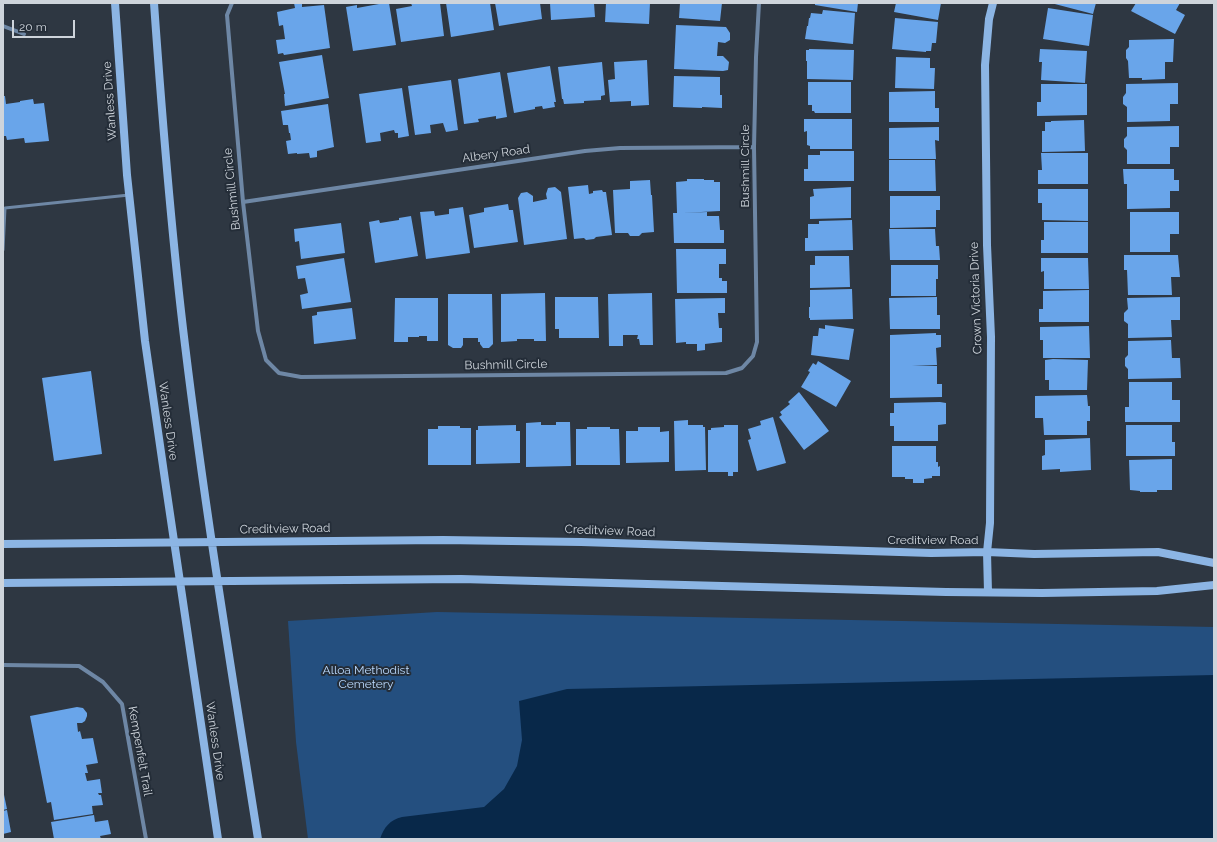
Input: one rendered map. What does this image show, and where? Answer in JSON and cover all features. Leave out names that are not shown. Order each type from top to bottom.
[{"type":"main road","name":"Wanless Drive","points":[[115,3],[127,175],[145,341],[218,839]]},
{"type":"main road","points":[[154,3],[166,164],[186,353],[212,542],[258,839]]},
{"type":"main road","name":"Crown Victoria Drive","points":[[988,592],[987,552],[990,523],[991,337],[986,245],[985,73],[989,19],[993,3]]},
{"type":"main road","name":"Creditview Road","points":[[3,544],[443,540],[589,542],[931,553],[987,552],[1034,554],[1158,552],[1214,563]]},
{"type":"main road","points":[[3,583],[461,579],[946,592],[1042,593],[1157,591],[1214,585]]},
{"type":"street","name":"Bushmill Circle","points":[[232,3],[227,15],[242,202],[258,331],[266,360],[280,373],[301,377],[726,373],[742,368],[753,356],[757,342],[754,147],[759,3]]},
{"type":"street","points":[[3,26],[24,34]]},
{"type":"street","name":"Albery Road","points":[[242,202],[585,151],[620,148],[754,147]]},
{"type":"street","name":"Kempenfelt Trail","points":[[3,665],[79,666],[103,682],[122,704],[146,839]]},
{"type":"lane","points":[[3,250],[5,208],[129,194]]},
{"type":"green space","name":"Alloa Methodist Cemetery","points":[[437,612],[1214,627],[1214,839],[308,839],[296,742],[288,621]]},
{"type":"shaded area","points":[[1214,675],[1214,839],[380,839],[383,831],[388,825],[394,820],[402,817],[484,807],[504,789],[517,766],[522,740],[519,701],[567,689]]},
{"type":"building","points":[[294,3],[302,3],[302,7],[324,5],[330,48],[284,55],[283,53],[278,54],[276,40],[285,39],[283,25],[279,26],[277,12],[295,8]]},
{"type":"building","points":[[379,3],[389,3],[396,45],[353,51],[346,7],[357,5],[357,8]]},
{"type":"building","points":[[411,3],[440,3],[444,36],[401,42],[396,9],[412,6]]},
{"type":"building","points":[[446,3],[490,3],[494,30],[451,37]]},
{"type":"building","points":[[495,3],[540,3],[542,19],[499,26]]},
{"type":"building","points":[[550,3],[594,3],[595,17],[551,20]]},
{"type":"building","points":[[606,3],[650,3],[649,24],[605,22]]},
{"type":"building","points":[[680,3],[722,3],[720,21],[679,18]]},
{"type":"building","points":[[815,3],[858,3],[857,12],[815,5]]},
{"type":"building","points":[[896,3],[941,3],[938,20],[894,12]]},
{"type":"building","points":[[1051,3],[1096,3],[1093,14]]},
{"type":"building","points":[[1136,3],[1180,3],[1176,10],[1185,15],[1175,34],[1131,11]]},
{"type":"building","points":[[1048,8],[1093,15],[1089,46],[1043,39]]},
{"type":"building","points":[[823,10],[855,13],[853,44],[805,39],[811,13],[822,14]]},
{"type":"building","points":[[895,18],[938,22],[936,43],[932,43],[931,51],[926,52],[892,49]]},
{"type":"building","points":[[676,25],[726,27],[730,33],[730,40],[725,43],[718,42],[717,56],[723,56],[729,62],[728,70],[674,69]]},
{"type":"building","points":[[1174,39],[1173,62],[1165,62],[1165,79],[1142,80],[1142,78],[1129,78],[1126,50],[1129,47],[1129,40]]},
{"type":"building","points":[[1040,49],[1087,51],[1085,83],[1041,80],[1042,62],[1039,62]]},
{"type":"building","points":[[806,50],[854,50],[853,80],[807,79]]},
{"type":"building","points":[[322,55],[329,98],[285,106],[285,94],[279,62]]},
{"type":"building","points":[[896,57],[930,58],[930,68],[935,68],[934,89],[895,88]]},
{"type":"building","points":[[647,60],[649,105],[631,106],[631,101],[610,102],[608,80],[615,79],[614,62]]},
{"type":"building","points":[[602,62],[605,95],[601,96],[601,100],[564,104],[558,67]]},
{"type":"building","points":[[550,66],[556,102],[554,102],[555,107],[543,109],[542,106],[535,107],[535,109],[514,113],[507,73]]},
{"type":"building","points":[[500,72],[507,117],[496,119],[496,116],[478,119],[479,122],[464,124],[458,79]]},
{"type":"building","points":[[674,76],[720,77],[722,108],[673,107]]},
{"type":"building","points":[[451,80],[458,130],[446,132],[443,123],[430,125],[431,133],[415,135],[408,86]]},
{"type":"building","points":[[808,82],[851,82],[851,113],[815,113],[812,111],[812,105],[808,105]]},
{"type":"building","points":[[1178,83],[1178,104],[1170,104],[1170,121],[1127,122],[1127,107],[1123,104],[1123,97],[1126,93],[1126,84]]},
{"type":"building","points":[[1041,84],[1087,84],[1087,115],[1037,116],[1037,102],[1041,102]]},
{"type":"building","points":[[402,88],[409,136],[398,138],[398,133],[395,133],[394,130],[380,133],[381,141],[366,143],[359,94]]},
{"type":"building","points":[[935,91],[935,108],[939,108],[939,122],[889,122],[889,92]]},
{"type":"building","points":[[3,96],[5,96],[6,104],[33,99],[34,104],[44,103],[49,141],[25,143],[24,138],[7,140],[6,136],[3,136]]},
{"type":"building","points":[[328,104],[334,147],[317,151],[317,157],[310,158],[309,153],[288,154],[286,141],[291,140],[290,133],[288,125],[283,125],[281,111]]},
{"type":"building","points":[[804,119],[852,119],[852,149],[810,149],[810,146],[807,145],[807,131],[804,132]]},
{"type":"building","points":[[1084,120],[1085,151],[1042,152],[1042,131],[1045,131],[1045,122]]},
{"type":"building","points":[[1179,126],[1179,147],[1170,147],[1170,164],[1127,164],[1127,150],[1124,147],[1124,139],[1127,136],[1127,127]]},
{"type":"building","points":[[939,127],[939,141],[935,140],[936,159],[889,159],[889,128]]},
{"type":"building","points":[[820,151],[854,151],[854,181],[804,181],[804,169],[808,169],[808,155],[820,155]]},
{"type":"building","points":[[1041,153],[1088,153],[1088,184],[1038,184],[1038,170],[1042,170]]},
{"type":"building","points":[[889,160],[935,160],[936,191],[889,191]]},
{"type":"building","points":[[1123,169],[1174,169],[1174,180],[1179,180],[1179,191],[1170,191],[1170,208],[1127,209],[1127,184],[1124,184]]},
{"type":"building","points":[[687,179],[704,179],[720,182],[720,211],[682,213],[707,212],[707,216],[719,216],[720,230],[724,230],[724,243],[674,243],[673,213],[677,213],[676,182],[687,181]]},
{"type":"building","points":[[650,180],[654,232],[642,233],[639,236],[630,236],[628,233],[615,233],[613,190],[630,189],[630,181]]},
{"type":"building","points":[[588,185],[589,194],[593,193],[593,191],[602,190],[603,192],[606,192],[612,235],[586,240],[584,238],[574,239],[568,187]]},
{"type":"building","points":[[555,187],[561,192],[567,239],[524,245],[518,198],[521,193],[527,192],[533,196],[533,202],[547,199],[546,194],[548,188]]},
{"type":"building","points":[[851,187],[851,218],[810,219],[810,197],[814,196],[813,189]]},
{"type":"building","points":[[1038,189],[1088,189],[1088,221],[1042,220],[1042,203],[1038,203]]},
{"type":"building","points":[[890,196],[940,196],[940,210],[936,210],[936,227],[890,228]]},
{"type":"building","points":[[508,204],[509,210],[513,210],[518,242],[474,248],[469,215],[484,212],[484,208]]},
{"type":"building","points":[[463,207],[470,253],[426,259],[420,212],[434,211],[435,216],[449,214],[449,209]]},
{"type":"building","points":[[1130,212],[1179,212],[1179,234],[1170,234],[1170,252],[1130,252]]},
{"type":"building","points":[[411,216],[418,256],[375,263],[369,222],[379,220],[380,223],[399,220],[399,218]]},
{"type":"building","points":[[852,220],[853,250],[805,251],[805,238],[808,238],[808,224],[819,224],[819,221]]},
{"type":"building","points":[[1044,222],[1088,222],[1088,253],[1041,253],[1041,240],[1044,240]]},
{"type":"building","points":[[341,223],[345,253],[301,259],[299,241],[295,242],[294,229]]},
{"type":"building","points":[[889,229],[935,229],[936,246],[939,246],[940,260],[890,260]]},
{"type":"building","points":[[676,249],[726,249],[726,264],[719,264],[719,278],[722,278],[722,281],[727,281],[727,293],[677,293]]},
{"type":"building","points":[[1124,255],[1178,255],[1180,277],[1171,277],[1172,295],[1128,295],[1127,270],[1124,270]]},
{"type":"building","points":[[815,256],[849,256],[850,287],[810,288],[810,265],[815,265]]},
{"type":"building","points":[[344,258],[351,302],[302,309],[300,295],[308,293],[305,278],[298,279],[296,266]]},
{"type":"building","points":[[1041,258],[1088,258],[1089,289],[1044,289],[1044,271],[1041,272]]},
{"type":"building","points":[[891,265],[938,265],[936,296],[891,296]]},
{"type":"building","points":[[852,289],[853,319],[810,320],[810,290]]},
{"type":"building","points":[[1089,290],[1089,322],[1039,322],[1039,309],[1043,309],[1043,291]]},
{"type":"building","points":[[545,293],[546,341],[517,339],[517,341],[501,342],[501,294]]},
{"type":"building","points":[[652,293],[653,345],[640,345],[639,339],[637,339],[638,335],[623,335],[623,346],[609,346],[608,294]]},
{"type":"building","points":[[448,294],[492,294],[493,344],[489,348],[483,348],[480,342],[478,342],[478,338],[463,338],[463,345],[461,348],[453,348],[448,345]]},
{"type":"building","points":[[555,297],[598,297],[599,338],[559,338],[559,329],[555,329]]},
{"type":"building","points":[[937,297],[937,315],[940,315],[940,329],[890,329],[889,298]]},
{"type":"building","points":[[1180,297],[1180,320],[1171,320],[1172,337],[1128,338],[1128,324],[1124,321],[1124,313],[1128,309],[1127,298]]},
{"type":"building","points":[[395,298],[438,298],[438,341],[427,341],[427,336],[419,336],[408,337],[408,342],[394,342]]},
{"type":"building","points":[[725,298],[725,313],[718,313],[719,328],[722,328],[722,342],[705,344],[705,350],[697,351],[697,344],[686,344],[686,342],[676,343],[675,299]]},
{"type":"building","points":[[352,308],[356,339],[314,344],[312,316],[317,315],[317,312]]},
{"type":"building","points":[[825,325],[854,329],[849,360],[811,355],[813,336],[818,336],[819,328],[825,329]]},
{"type":"building","points":[[1089,326],[1090,358],[1043,358],[1043,340],[1040,340],[1040,327]]},
{"type":"building","points":[[936,333],[936,335],[941,335],[941,347],[936,348],[937,365],[912,366],[937,366],[937,384],[942,384],[942,397],[890,398],[890,335]]},
{"type":"building","points":[[1171,340],[1172,358],[1180,358],[1181,378],[1128,379],[1128,369],[1125,366],[1125,358],[1128,355],[1128,341]]},
{"type":"building","points":[[1045,360],[1088,360],[1087,390],[1049,390],[1049,380],[1045,380]]},
{"type":"building","points":[[818,361],[851,381],[836,407],[801,387],[810,372],[808,371],[813,363],[816,365]]},
{"type":"building","points":[[91,371],[102,454],[54,461],[42,378]]},
{"type":"building","points":[[1129,382],[1172,382],[1172,400],[1180,400],[1180,422],[1125,422],[1125,407],[1129,407]]},
{"type":"building","points":[[799,392],[829,431],[804,450],[779,417],[782,415],[780,412],[790,404],[788,402]]},
{"type":"building","points":[[1087,395],[1088,406],[1090,406],[1090,421],[1087,421],[1087,435],[1044,435],[1043,418],[1035,418],[1035,396]]},
{"type":"building","points":[[894,403],[946,403],[946,424],[938,425],[938,441],[894,441],[894,426],[890,426],[890,413],[894,413]]},
{"type":"building","points":[[773,417],[786,463],[757,471],[748,440],[751,439],[748,429],[761,425],[760,421]]},
{"type":"building","points":[[688,420],[688,425],[703,425],[703,427],[705,427],[706,470],[675,471],[674,421]]},
{"type":"building","points":[[541,422],[541,425],[556,425],[556,422],[570,422],[571,466],[526,467],[526,423]]},
{"type":"building","points":[[516,425],[516,431],[520,431],[520,463],[476,464],[476,430],[478,430],[478,426]]},
{"type":"building","points":[[724,425],[738,425],[738,472],[733,472],[733,476],[728,476],[728,472],[708,472],[708,430],[711,430],[711,428],[724,427]]},
{"type":"building","points":[[1126,425],[1172,425],[1172,442],[1175,442],[1175,456],[1126,456]]},
{"type":"building","points":[[438,426],[460,426],[460,428],[471,428],[471,465],[428,465],[428,429],[438,429]]},
{"type":"building","points":[[587,427],[610,427],[610,429],[619,429],[620,465],[576,465],[576,429],[587,429]]},
{"type":"building","points":[[638,427],[660,427],[660,432],[669,431],[669,462],[626,463],[626,431],[638,431]]},
{"type":"building","points":[[1090,438],[1091,470],[1060,472],[1060,469],[1042,470],[1042,456],[1045,455],[1045,440]]},
{"type":"building","points":[[892,446],[936,446],[936,462],[938,462],[938,467],[940,466],[940,476],[932,476],[932,478],[924,479],[924,483],[913,483],[913,479],[905,479],[905,477],[892,477]]},
{"type":"building","points":[[1172,459],[1172,490],[1140,492],[1130,490],[1129,460]]},
{"type":"building","points":[[77,707],[83,708],[87,713],[85,721],[82,723],[77,723],[78,732],[80,731],[82,739],[93,738],[98,763],[86,765],[88,773],[85,773],[87,781],[100,779],[102,793],[98,793],[101,795],[103,805],[92,806],[93,814],[54,820],[51,802],[47,803],[30,716]]},
{"type":"building","points":[[3,790],[7,809],[3,810]]},
{"type":"building","points":[[7,810],[11,832],[3,834],[3,811]]},
{"type":"building","points":[[94,815],[95,822],[108,820],[111,834],[100,836],[101,839],[54,839],[51,822]]}]
